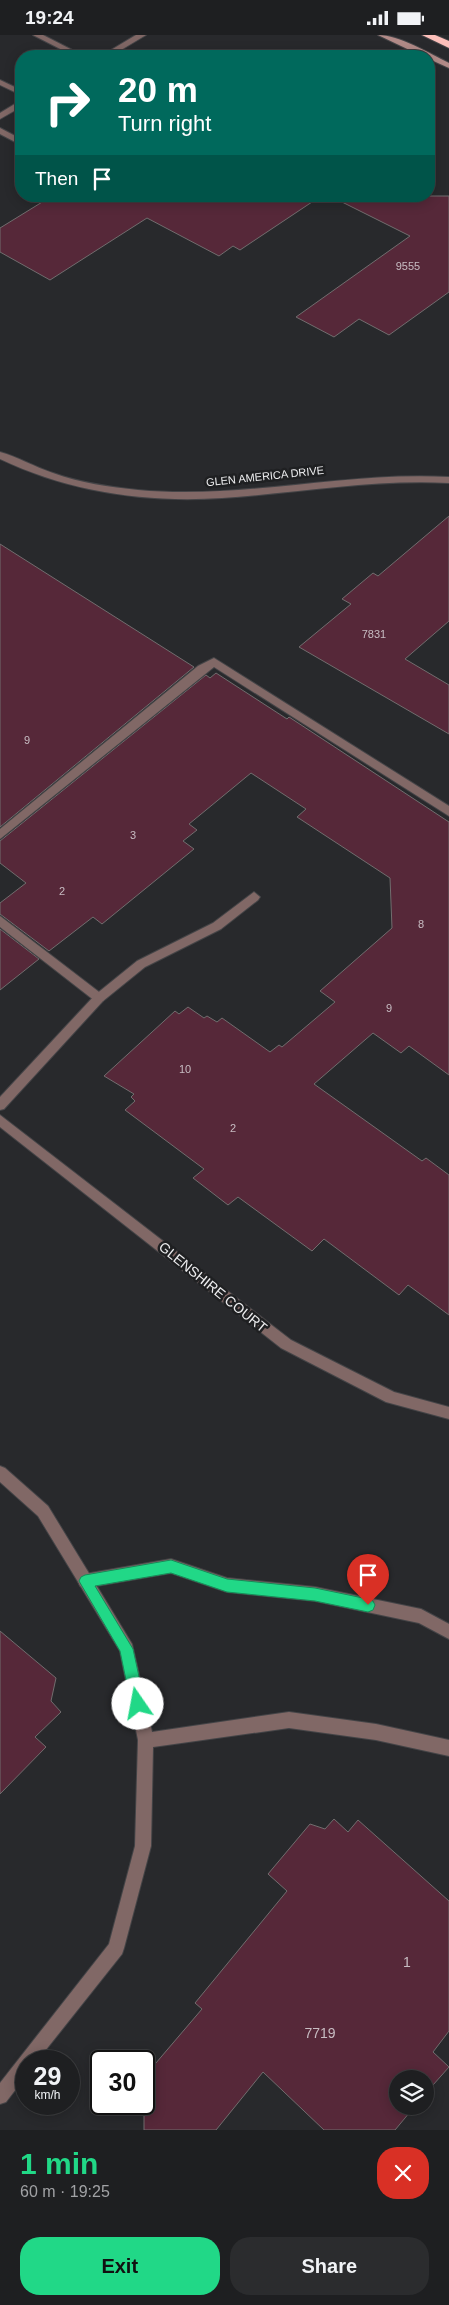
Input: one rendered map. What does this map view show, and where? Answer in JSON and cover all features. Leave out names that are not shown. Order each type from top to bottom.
[{"type":"highway","points":[[427,35],[449,45]]},
{"type":"main road","points":[[382,35],[415,50]]},
{"type":"main road","points":[[435,59],[449,66]]},
{"type":"street","points":[[37,35],[68,50]]},
{"type":"street","points":[[116,50],[142,35]]},
{"type":"street","points":[[0,83],[15,90]]},
{"type":"street","points":[[0,116],[15,107]]},
{"type":"street","points":[[0,131],[15,139]]},
{"type":"street","name":"GLEN AMERICA DRIVE","points":[[0,455],[41,473],[75,482],[150,495],[222,495],[367,478],[397,477],[449,480]]},
{"type":"street","points":[[0,835],[202,669],[214,662],[449,812]]},
{"type":"street","points":[[0,1105],[99,998],[141,964],[217,926],[254,897]]},
{"type":"street","points":[[0,921],[99,998]]},
{"type":"street","name":"GLENSHIRE COURT","points":[[0,1121],[286,1344],[391,1397],[449,1413]]},
{"type":"street","points":[[0,1473],[43,1511],[127,1649],[146,1741],[143,1846],[116,1949],[36,2050]]},
{"type":"street","points":[[85,1581],[171,1566],[227,1585],[315,1594],[421,1616],[449,1632]]},
{"type":"street","points":[[146,1741],[290,1720],[376,1732],[449,1748]]},
{"type":"street","points":[[0,2096],[15,2077]]},
{"type":"building","points":[[435,196],[449,196],[449,292],[389,335],[359,319],[334,337],[296,317],[410,236],[342,202],[435,202]]},
{"type":"building","points":[[42,202],[312,202],[240,250],[233,246],[219,256],[147,218],[50,280],[0,252],[0,228]]},
{"type":"building","points":[[449,516],[449,621],[405,659],[449,685],[449,734],[299,647],[351,604],[342,599],[373,573],[378,576]]},
{"type":"building","points":[[0,544],[194,667],[0,827]]},
{"type":"building","points":[[216,673],[287,719],[289,717],[449,822],[449,1075],[409,1046],[401,1053],[373,1033],[314,1084],[422,1161],[426,1158],[449,1175],[449,1315],[408,1285],[399,1295],[324,1239],[312,1251],[238,1197],[228,1205],[193,1178],[204,1169],[125,1110],[135,1101],[131,1097],[134,1094],[104,1076],[175,1011],[179,1014],[188,1007],[204,1018],[207,1016],[217,1022],[222,1018],[270,1052],[279,1045],[282,1047],[335,1002],[320,991],[392,928],[390,878],[297,817],[306,809],[251,773],[189,824],[197,830],[183,841],[194,849],[102,924],[93,917],[49,951],[0,914],[0,903],[26,883],[0,863],[0,841],[206,675],[210,678]]},
{"type":"building","points":[[0,929],[39,959],[0,990]]},
{"type":"building","points":[[0,1631],[56,1678],[51,1701],[61,1712],[35,1737],[46,1747],[0,1794]]},
{"type":"building","points":[[334,1819],[348,1832],[358,1820],[449,1901],[449,2031],[433,2052],[449,2067],[434,2084],[434,2070],[389,2070],[389,2115],[408,2115],[395,2130],[324,2130],[263,2072],[216,2130],[144,2130],[144,2115],[155,2115],[155,2064],[202,2009],[195,2003],[287,1891],[268,1874],[310,1824],[325,1829]]},
{"type":"route","points":[[138,1704],[127,1649],[85,1581],[171,1566],[227,1585],[315,1594],[368,1605]]}]
